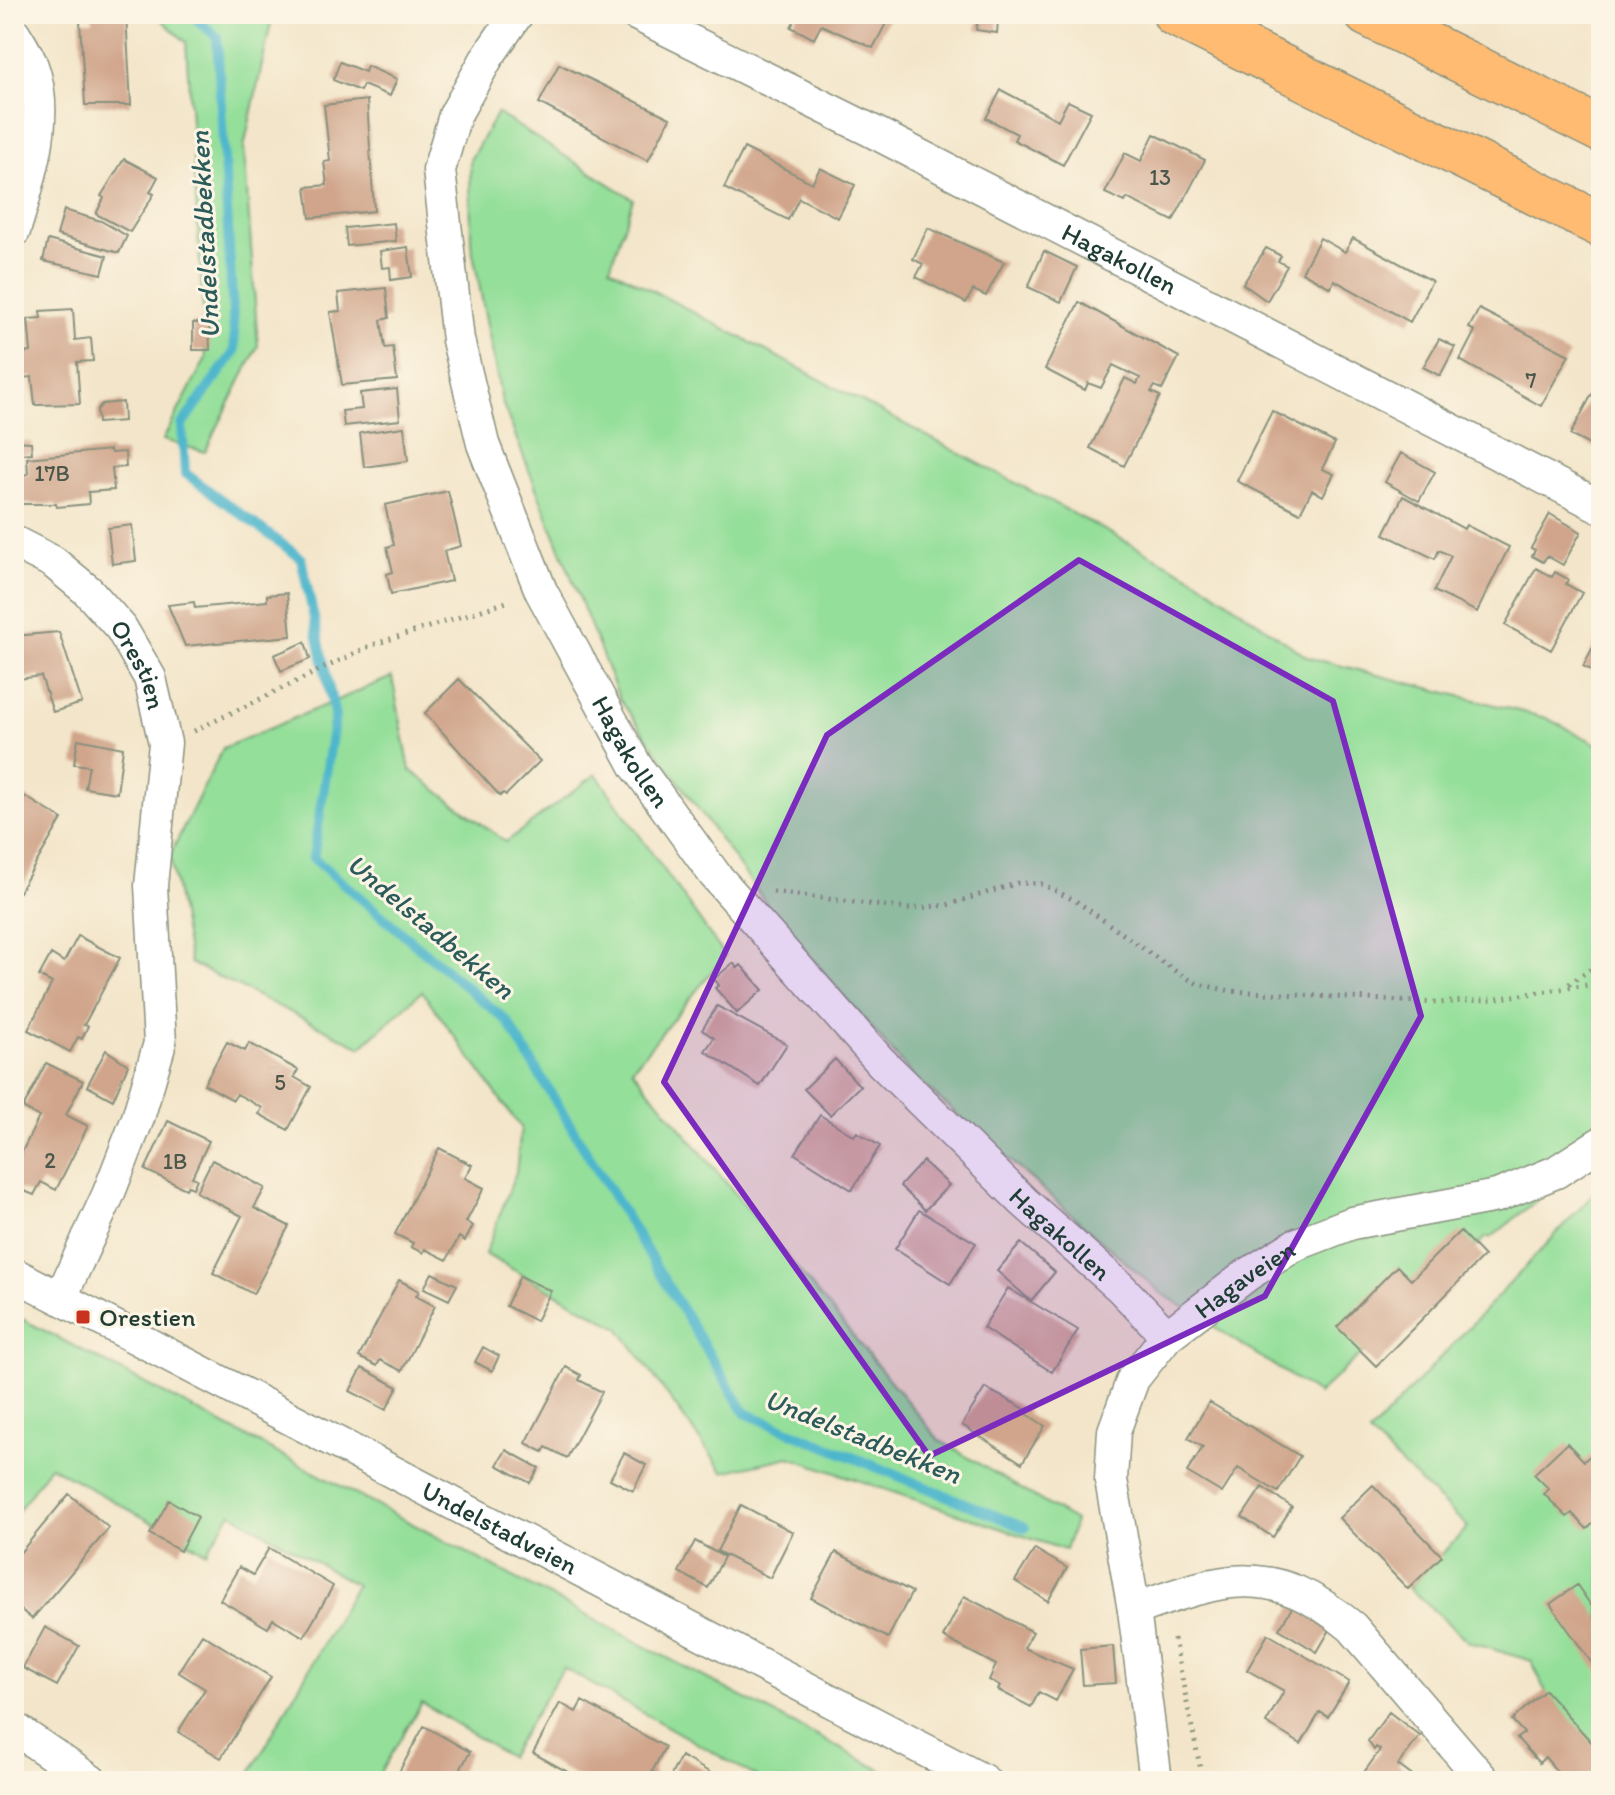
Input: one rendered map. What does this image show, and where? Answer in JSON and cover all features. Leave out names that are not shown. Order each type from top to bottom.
[{"type":"highway","points":[[1175,14],[1601,225]]},
{"type":"highway","points":[[1367,14],[1601,130]]},
{"type":"street","name":"Hagakollen","points":[[517,14],[488,56],[455,115],[439,170],[458,340],[472,400],[483,444],[541,591],[636,766],[736,899],[881,1062],[1024,1202],[1120,1287],[1167,1336]]},
{"type":"street","name":"Hagakollen","points":[[636,14],[1601,507]]},
{"type":"street","points":[[14,33],[32,66],[38,101],[36,153],[14,231]]},
{"type":"street","name":"Orestien","points":[[14,542],[53,562],[88,591],[121,628],[150,678],[165,743],[151,886],[160,1043],[138,1118],[108,1195],[61,1297]]},
{"type":"street","name":"Hagaveien","points":[[1156,1781],[1146,1605],[1111,1480],[1114,1431],[1133,1379],[1167,1336],[1247,1275],[1295,1245],[1352,1223],[1497,1196],[1556,1172],[1601,1143]]},
{"type":"street","name":"Undelstadveien","points":[[14,1274],[984,1781]]},
{"type":"street","points":[[1146,1605],[1232,1580],[1266,1582],[1299,1592],[1327,1607],[1382,1659],[1484,1781]]},
{"type":"street","points":[[14,1728],[87,1780]]},
{"type":"path","points":[[165,743],[372,645],[541,591]]},
{"type":"path","points":[[736,899],[777,891],[838,902],[908,909],[947,905],[1018,883],[1042,884],[1076,901],[1178,973],[1198,984],[1231,991],[1437,1003],[1494,999],[1601,983]]},
{"type":"path","points":[[1567,986],[1601,962]]},
{"type":"path","points":[[1146,1605],[1174,1640],[1203,1781]]},
{"type":"highlighted area","points":[[1079,560],[1333,701],[1421,1016],[1265,1296],[929,1456],[664,1082],[827,735]]},
{"type":"green space","points":[[155,14],[273,14],[244,147],[258,346],[205,452],[163,440],[206,358],[186,42]]},
{"type":"green space","points":[[497,113],[633,199],[610,268],[1195,578],[1307,657],[1546,718],[1601,746],[1601,1147],[1492,1237],[1485,1238],[1318,1394],[1160,1292],[912,1075],[773,913],[620,700],[502,402],[471,243],[470,160]]},
{"type":"green space","points":[[392,677],[410,770],[506,842],[596,774],[725,956],[632,1069],[939,1440],[1075,1521],[1065,1550],[789,1457],[723,1472],[619,1328],[485,1254],[516,1172],[521,1128],[422,991],[361,1047],[190,963],[170,855],[223,748]]},
{"type":"green space","points":[[1601,1186],[1601,1781],[1586,1781],[1532,1661],[1469,1642],[1409,1588],[1468,1527],[1369,1434]]},
{"type":"green space","points":[[14,1315],[902,1781],[764,1781],[563,1668],[509,1757],[422,1703],[375,1781],[246,1781],[356,1585],[231,1513],[206,1552],[50,1466],[14,1517]]},
{"type":"building","points":[[92,14],[126,14],[131,105],[85,105],[80,21],[93,21]]},
{"type":"building","points":[[798,14],[891,14],[873,48],[821,25],[814,39],[791,27]]},
{"type":"building","points":[[978,17],[998,20],[997,33],[976,30]]},
{"type":"building","points":[[340,62],[365,72],[367,66],[397,79],[390,96],[363,85],[360,91],[333,80]]},
{"type":"building","points":[[559,64],[670,118],[648,161],[539,103]]},
{"type":"building","points":[[1001,90],[1058,120],[1068,101],[1091,112],[1063,165],[1014,140],[1017,134],[986,118]]},
{"type":"building","points":[[367,100],[374,211],[310,218],[306,187],[327,185],[324,162],[330,161],[324,105]]},
{"type":"building","points":[[1154,134],[1205,160],[1173,221],[1127,198],[1125,202],[1105,193],[1125,153],[1141,161]]},
{"type":"building","points":[[744,148],[812,183],[820,168],[855,185],[838,218],[799,198],[788,220],[724,188]]},
{"type":"building","points":[[124,159],[158,177],[150,192],[154,194],[130,232],[96,214],[104,198],[101,196]]},
{"type":"building","points":[[64,210],[101,221],[127,236],[119,253],[57,235]]},
{"type":"building","points":[[394,223],[396,241],[347,246],[345,228]]},
{"type":"building","points":[[928,228],[1004,262],[986,296],[973,290],[966,303],[916,277],[923,264],[913,259]]},
{"type":"building","points":[[1320,238],[1345,252],[1353,238],[1432,281],[1410,322],[1334,280],[1331,288],[1302,272]]},
{"type":"building","points":[[48,240],[107,256],[102,274],[43,261]]},
{"type":"building","points":[[408,247],[412,277],[391,280],[390,267],[382,268],[380,251]]},
{"type":"building","points":[[1266,248],[1281,256],[1278,261],[1287,266],[1267,301],[1243,284]]},
{"type":"building","points":[[1044,251],[1077,267],[1061,302],[1028,287]]},
{"type":"building","points":[[386,288],[389,318],[381,320],[385,348],[393,347],[397,380],[342,385],[330,312],[340,311],[338,293]]},
{"type":"building","points":[[1079,302],[1179,357],[1162,390],[1155,386],[1151,392],[1160,396],[1124,466],[1090,448],[1125,378],[1137,384],[1140,378],[1113,365],[1101,388],[1088,383],[1085,390],[1045,369]]},
{"type":"building","points":[[73,309],[75,340],[91,338],[93,361],[77,362],[80,404],[35,405],[32,377],[20,378],[18,353],[31,352],[28,319],[41,318],[40,311]]},
{"type":"building","points":[[1479,309],[1569,355],[1541,406],[1460,360],[1475,331],[1469,328]]},
{"type":"building","points":[[193,323],[209,323],[210,350],[193,350]]},
{"type":"building","points":[[1439,339],[1455,347],[1440,376],[1423,367]]},
{"type":"building","points":[[397,389],[400,420],[344,426],[342,411],[362,409],[360,393]]},
{"type":"building","points":[[1592,394],[1601,399],[1599,450],[1570,435]]},
{"type":"building","points":[[123,402],[124,421],[98,423],[97,410],[102,404]]},
{"type":"building","points":[[1272,411],[1335,443],[1322,469],[1334,474],[1323,496],[1312,490],[1300,513],[1237,481]]},
{"type":"building","points":[[404,427],[408,461],[364,467],[360,433]]},
{"type":"building","points":[[14,441],[31,442],[32,453],[21,454],[23,475],[28,474],[27,458],[110,450],[111,453],[125,452],[126,467],[112,468],[114,490],[88,492],[89,504],[57,507],[56,504],[17,504]]},
{"type":"building","points":[[1401,453],[1435,472],[1419,501],[1385,482]]},
{"type":"building","points":[[448,491],[461,546],[444,551],[451,581],[391,594],[387,574],[393,572],[387,547],[394,545],[385,505]]},
{"type":"building","points":[[1403,496],[1464,529],[1466,525],[1509,547],[1477,612],[1434,591],[1451,556],[1439,550],[1435,559],[1384,534]]},
{"type":"building","points":[[1550,514],[1581,532],[1563,565],[1547,556],[1543,562],[1532,556],[1535,550],[1531,548]]},
{"type":"building","points":[[132,525],[136,561],[112,564],[108,528]]},
{"type":"building","points":[[1536,568],[1552,577],[1555,572],[1568,579],[1566,584],[1582,593],[1551,650],[1505,625]]},
{"type":"building","points":[[287,593],[291,636],[185,646],[168,605],[194,602],[195,608],[267,601],[267,595]]},
{"type":"building","points":[[59,632],[82,703],[53,712],[41,676],[18,679],[19,699],[14,700],[14,636]]},
{"type":"building","points":[[1601,632],[1601,675],[1583,666]]},
{"type":"building","points":[[305,642],[310,659],[281,671],[274,655]]},
{"type":"building","points":[[459,679],[540,761],[506,795],[503,793],[500,796],[425,713]]},
{"type":"building","points":[[78,739],[123,748],[117,793],[85,788],[89,766],[74,764]]},
{"type":"building","points":[[21,794],[62,819],[19,892],[14,890],[14,806]]},
{"type":"building","points":[[78,936],[120,958],[84,1025],[88,1026],[82,1039],[78,1037],[70,1052],[28,1030],[52,983],[39,976],[51,954],[64,962]]},
{"type":"building","points":[[733,963],[738,968],[741,965],[763,990],[737,1013],[715,988],[719,985],[714,979]]},
{"type":"building","points":[[717,1006],[787,1044],[760,1086],[705,1051],[714,1038],[702,1030]]},
{"type":"building","points":[[227,1042],[245,1051],[249,1043],[298,1070],[294,1077],[311,1087],[288,1130],[259,1114],[262,1108],[237,1094],[233,1100],[204,1084]]},
{"type":"building","points":[[106,1050],[128,1065],[113,1100],[87,1086]]},
{"type":"building","points":[[835,1059],[860,1086],[830,1115],[804,1089]]},
{"type":"building","points":[[46,1063],[83,1081],[66,1115],[88,1126],[56,1190],[41,1182],[34,1195],[14,1187],[14,1153],[20,1156],[39,1117],[23,1108]]},
{"type":"building","points":[[820,1115],[854,1136],[857,1132],[880,1146],[852,1190],[795,1154]]},
{"type":"building","points":[[168,1121],[209,1141],[192,1177],[197,1179],[193,1188],[188,1186],[186,1189],[145,1170]]},
{"type":"building","points":[[439,1148],[472,1165],[465,1178],[484,1188],[466,1222],[473,1226],[465,1241],[459,1237],[447,1260],[425,1249],[423,1253],[411,1247],[413,1243],[395,1234]]},
{"type":"building","points":[[212,1160],[265,1188],[254,1208],[289,1226],[253,1294],[213,1273],[242,1216],[196,1192]]},
{"type":"building","points":[[923,1161],[949,1185],[925,1210],[900,1186]]},
{"type":"building","points":[[919,1210],[976,1243],[950,1284],[895,1249]]},
{"type":"building","points":[[1460,1231],[1484,1256],[1376,1366],[1337,1327],[1397,1266],[1411,1280]]},
{"type":"building","points":[[1021,1243],[1055,1272],[1031,1301],[997,1271]]},
{"type":"building","points":[[432,1273],[457,1285],[449,1300],[424,1288]]},
{"type":"building","points":[[520,1276],[551,1291],[536,1321],[506,1306]]},
{"type":"building","points":[[399,1280],[419,1291],[416,1296],[435,1306],[402,1371],[380,1360],[377,1366],[359,1357]]},
{"type":"building","points":[[1008,1288],[1078,1330],[1052,1372],[983,1328]]},
{"type":"building","points":[[483,1347],[499,1356],[492,1371],[475,1362]]},
{"type":"building","points":[[566,1367],[581,1375],[579,1380],[602,1392],[567,1458],[546,1447],[543,1452],[526,1443]]},
{"type":"building","points":[[362,1368],[398,1387],[386,1410],[350,1391]]},
{"type":"building","points":[[985,1388],[1029,1411],[1027,1414],[1045,1426],[1022,1463],[962,1425]]},
{"type":"building","points":[[1209,1402],[1300,1456],[1278,1492],[1238,1468],[1222,1493],[1187,1472],[1203,1447],[1188,1438]]},
{"type":"building","points":[[1567,1443],[1584,1461],[1592,1454],[1601,1464],[1601,1527],[1596,1521],[1587,1529],[1572,1513],[1567,1517],[1544,1494],[1549,1489],[1534,1474]]},
{"type":"building","points":[[506,1450],[539,1468],[530,1483],[497,1465]]},
{"type":"building","points":[[624,1453],[646,1465],[633,1491],[610,1479]]},
{"type":"building","points":[[1373,1485],[1442,1556],[1408,1589],[1339,1518]]},
{"type":"building","points":[[1262,1487],[1292,1507],[1273,1537],[1242,1517]]},
{"type":"building","points":[[69,1494],[109,1528],[32,1619],[14,1604],[14,1560]]},
{"type":"building","points":[[169,1500],[198,1517],[180,1551],[150,1534]]},
{"type":"building","points":[[741,1505],[793,1532],[770,1578],[717,1551]]},
{"type":"building","points":[[695,1541],[724,1557],[708,1588],[679,1572]]},
{"type":"building","points":[[269,1548],[333,1586],[304,1637],[273,1619],[268,1628],[220,1600],[239,1567],[253,1575]]},
{"type":"building","points":[[1035,1549],[1067,1568],[1048,1601],[1015,1581]]},
{"type":"building","points":[[836,1552],[912,1592],[888,1638],[811,1598]]},
{"type":"building","points":[[1577,1585],[1601,1620],[1601,1676],[1550,1604]]},
{"type":"building","points":[[964,1596],[1033,1632],[1024,1648],[1073,1669],[1056,1701],[1039,1692],[1031,1707],[998,1690],[1000,1686],[989,1680],[996,1665],[943,1637]]},
{"type":"building","points":[[1293,1606],[1331,1628],[1317,1652],[1279,1629]]},
{"type":"building","points":[[45,1627],[79,1646],[57,1686],[23,1668]]},
{"type":"building","points":[[202,1634],[271,1677],[221,1758],[178,1732],[205,1689],[178,1672]]},
{"type":"building","points":[[1268,1634],[1349,1682],[1328,1717],[1320,1712],[1301,1744],[1266,1723],[1284,1691],[1247,1670]]},
{"type":"building","points":[[1113,1646],[1116,1683],[1083,1685],[1080,1649]]},
{"type":"building","points":[[1545,1690],[1601,1753],[1601,1764],[1582,1781],[1565,1781],[1545,1757],[1539,1763],[1517,1738],[1524,1733],[1512,1720]]},
{"type":"building","points":[[582,1701],[665,1747],[652,1772],[655,1773],[651,1781],[584,1781],[533,1753],[560,1703],[576,1712]]},
{"type":"building","points":[[1389,1712],[1420,1736],[1398,1765],[1419,1781],[1365,1781],[1360,1778],[1380,1750],[1376,1747],[1374,1750],[1368,1741]]},
{"type":"building","points":[[424,1726],[470,1752],[454,1781],[394,1781]]},
{"type":"building","points":[[681,1756],[716,1776],[713,1781],[668,1781]]},
{"type":"waterway","name":"Undelstadbekken","points":[[191,14],[217,37],[235,351],[182,425],[185,473],[301,558],[335,716],[313,858],[507,1021],[745,1413],[1025,1528]]},
{"type":"place","name":"Orestien","points":[[83,1317]]}]
